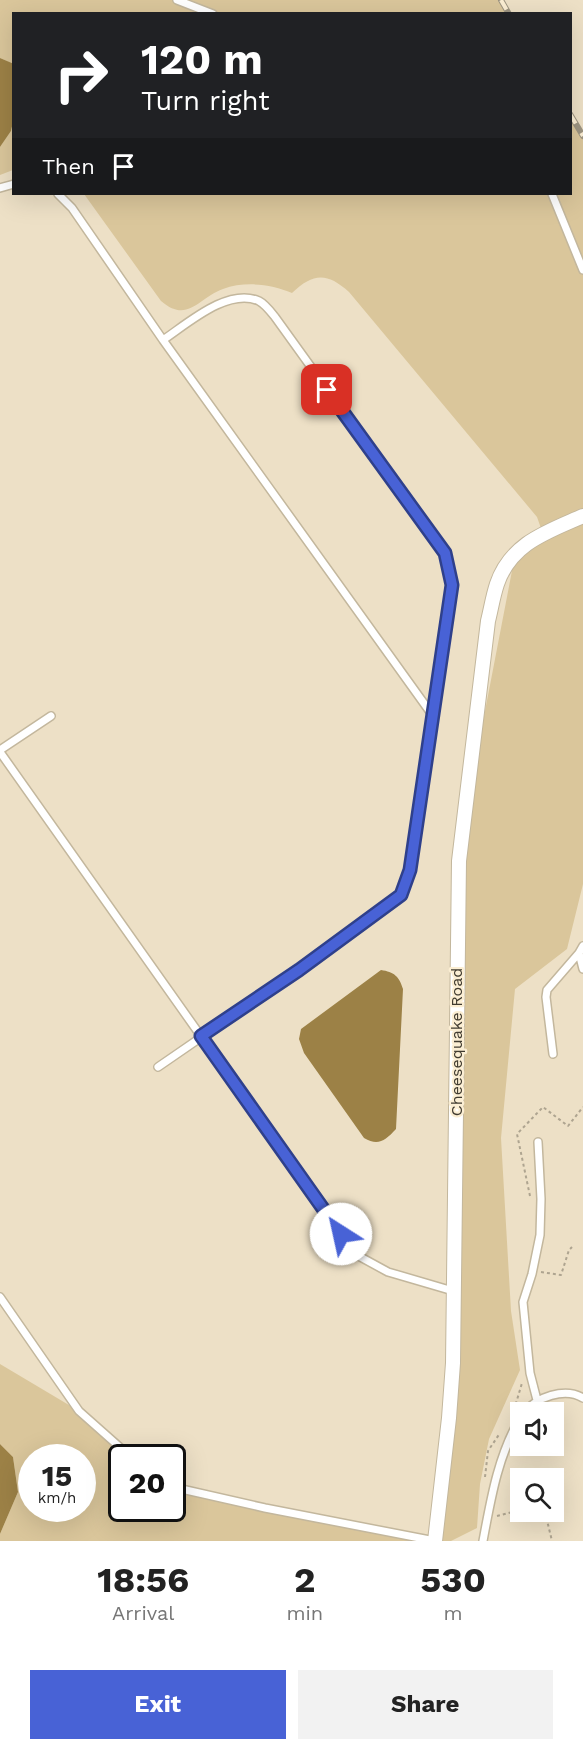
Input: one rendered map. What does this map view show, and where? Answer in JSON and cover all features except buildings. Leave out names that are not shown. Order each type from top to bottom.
[{"type":"street","name":"Cheesequake Road","points":[[435,1541],[449,1418],[455,1292],[459,861],[488,621],[497,582],[516,550],[532,539],[583,516]]},
{"type":"lane","points":[[177,0],[208,12]]},
{"type":"lane","points":[[59,195],[72,208],[163,340],[433,716]]},
{"type":"lane","points":[[552,195],[583,270]]},
{"type":"lane","points":[[158,1067],[299,970],[401,895],[410,870],[452,585],[445,553],[276,317],[260,301],[240,297],[218,303],[163,340]]},
{"type":"lane","points":[[51,716],[0,751],[355,1254],[388,1272],[455,1292]]},
{"type":"lane","points":[[581,950],[583,969]]},
{"type":"lane","points":[[553,1054],[547,990],[581,950]]},
{"type":"lane","points":[[538,1142],[540,1235],[532,1274],[523,1302],[530,1373],[537,1400],[565,1393],[583,1398]]},
{"type":"lane","points":[[0,1297],[79,1411],[116,1444]]},
{"type":"lane","points":[[483,1541],[499,1465],[510,1435]]},
{"type":"lane","points":[[186,1490],[435,1541]]},
{"type":"path","points":[[540,1272],[561,1275],[572,1247]]},
{"type":"path","points":[[495,1517],[510,1513]]},
{"type":"path","points":[[547,1522],[552,1541]]},
{"type":"shaded area","points":[[0,0],[501,0],[508,12],[12,12],[12,64],[0,58]]},
{"type":"shaded area","points":[[0,58],[12,63],[12,126],[0,147]]},
{"type":"shaded area","points":[[572,117],[583,136],[583,884],[567,949],[515,989],[501,1138],[511,1311],[520,1370],[489,1439],[480,1484],[477,1528],[451,1541],[434,1541],[449,1418],[465,846],[480,737],[516,550],[543,534],[537,517],[341,285],[320,277],[300,286],[292,293],[275,287],[240,285],[214,293],[186,310],[170,307],[161,301],[85,195],[572,195]]},
{"type":"shaded area","points":[[12,126],[12,170],[0,175],[0,147]]},
{"type":"shaded area","points":[[381,970],[395,975],[403,989],[396,1129],[385,1139],[373,1142],[364,1138],[304,1053],[299,1039],[301,1029]]},
{"type":"shaded area","points":[[0,1364],[79,1411],[118,1444],[108,1444],[108,1522],[186,1522],[186,1488],[434,1541],[0,1541],[0,1534],[18,1492],[13,1457],[0,1444]]},
{"type":"shaded area","points":[[0,1444],[13,1457],[18,1492],[0,1534]]},
{"type":"railway","points":[[501,0],[508,12]]},
{"type":"railway","points":[[572,117],[583,136]]},
{"type":"route","points":[[327,390],[445,553],[452,585],[410,870],[401,895],[299,970],[201,1036],[341,1234]]}]
